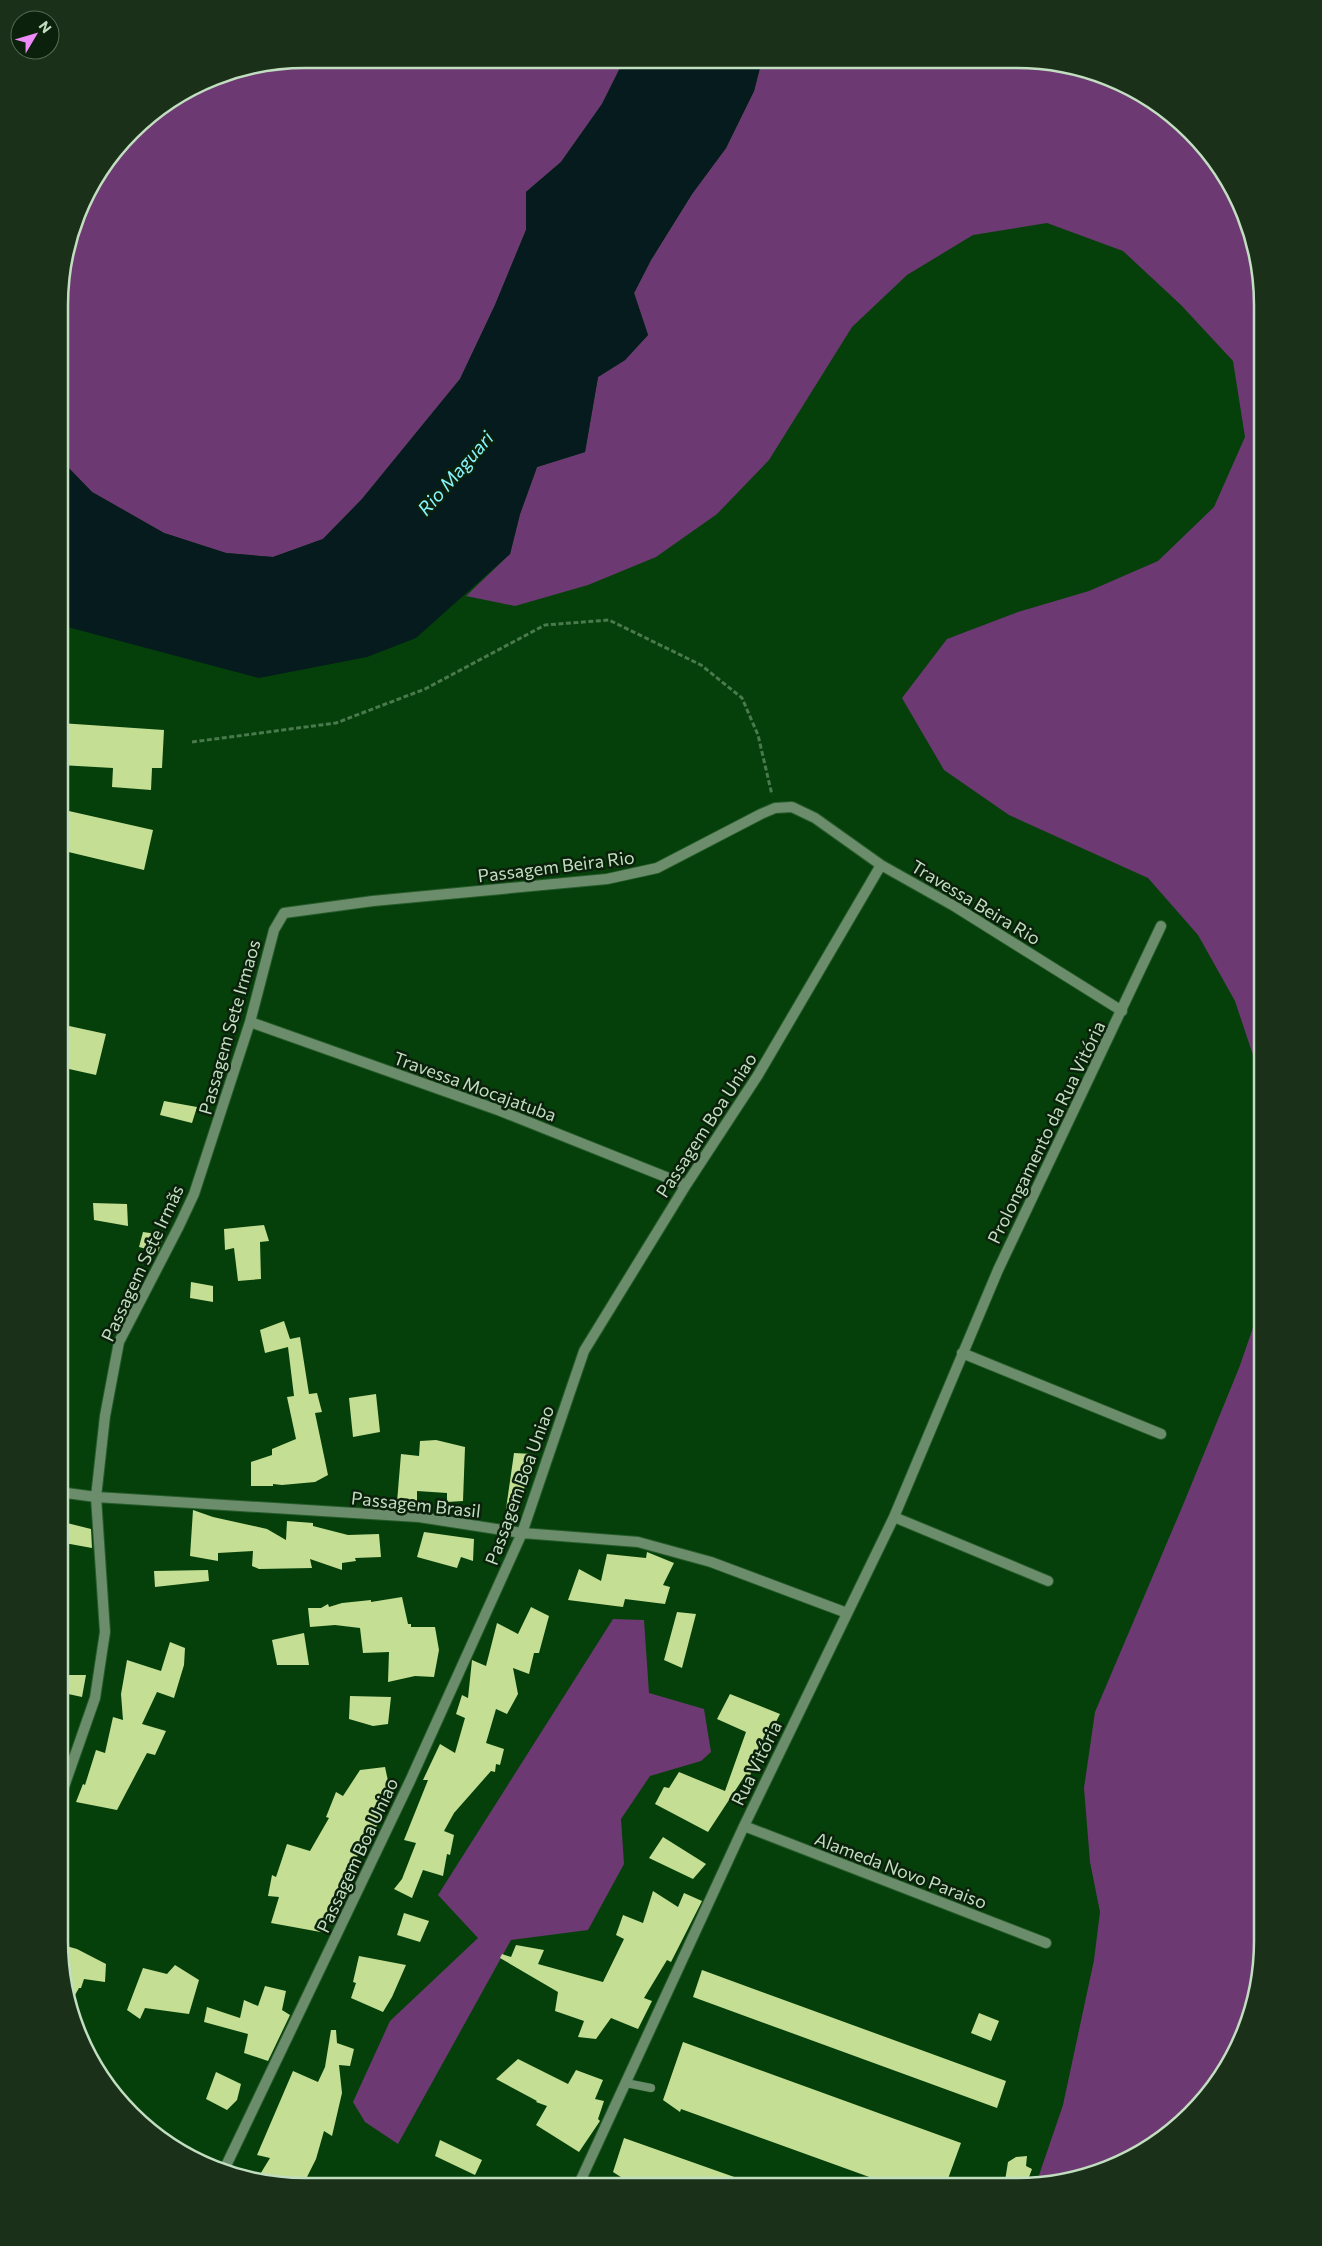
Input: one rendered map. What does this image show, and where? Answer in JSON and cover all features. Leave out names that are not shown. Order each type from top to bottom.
[{"type":"street","name":"Passagem Beira Rio","points":[[284,913],[373,901],[608,879],[657,868],[775,808],[792,807],[815,818]]},
{"type":"street","name":"Travessa Beira Rio","points":[[815,818],[881,864],[954,906],[1122,1011]]},
{"type":"street","name":"Passagem Boa Uniao","points":[[226,2165],[410,1781],[522,1533],[584,1351],[686,1185],[758,1075],[881,864]]},
{"type":"street","name":"Passagem Sete Irmaos","points":[[208,1152],[250,1022],[274,930],[284,913]]},
{"type":"street","name":"Prolongamento da Rua Vitória","points":[[962,1353],[998,1270],[1162,926]]},
{"type":"street","name":"Travessa Mocajatuba","points":[[250,1022],[498,1110],[686,1185]]},
{"type":"street","name":"Passagem Sete Irmãs","points":[[68,1777],[95,1698],[105,1632],[96,1497],[105,1416],[119,1342],[180,1226],[194,1194],[208,1152]]},
{"type":"street","points":[[962,1353],[1161,1434]]},
{"type":"street","name":"Rua Vitória","points":[[582,2178],[744,1826],[894,1517],[962,1353]]},
{"type":"street","name":"Passagem Brasil","points":[[68,1493],[96,1497],[419,1517],[522,1533],[638,1542],[711,1562],[847,1613]]},
{"type":"street","points":[[894,1517],[1048,1581]]},
{"type":"street","name":"Alameda Novo Paraiso","points":[[744,1826],[1046,1943]]},
{"type":"lane","points":[[626,2082],[651,2088]]},
{"type":"path","points":[[192,742],[336,723],[425,688],[545,625],[609,620],[701,665],[742,698],[758,735],[775,808]]},
{"type":"shaded area","points":[[289,68],[620,68],[602,104],[561,162],[526,192],[526,230],[495,305],[460,379],[362,499],[323,539],[273,557],[226,553],[164,533],[92,492],[68,467],[68,289],[72,259],[80,229],[99,186],[126,148],[148,126],[186,99],[214,86],[259,72]]},
{"type":"shaded area","points":[[760,68],[1033,68],[1063,72],[1093,80],[1122,92],[1162,117],[1196,148],[1223,186],[1242,229],[1250,259],[1254,289],[1254,1058],[1235,1001],[1198,935],[1148,878],[1009,815],[944,770],[902,698],[947,639],[1018,612],[1089,591],[1158,561],[1214,507],[1245,437],[1233,361],[1181,305],[1123,251],[1047,223],[973,235],[907,275],[852,327],[769,460],[717,514],[656,557],[588,585],[515,606],[466,596],[510,554],[520,514],[537,467],[585,452],[598,377],[625,360],[648,335],[634,293],[651,260],[692,194],[726,148],[754,91]]},
{"type":"shaded area","points":[[1254,1325],[1254,1957],[1250,1987],[1242,2017],[1223,2060],[1196,2098],[1174,2120],[1136,2147],[1108,2160],[1063,2174],[1038,2177],[1063,2105],[1094,1960],[1100,1912],[1090,1862],[1084,1788],[1095,1712],[1239,1368]]},
{"type":"shaded area","points":[[613,1619],[644,1620],[649,1693],[704,1709],[711,1752],[701,1761],[650,1776],[621,1819],[624,1864],[588,1930],[511,1940],[398,2144],[365,2122],[353,2102],[390,2021],[478,1938],[438,1895]]},
{"type":"water","name":"Rio Maguari","points":[[620,68],[760,68],[754,91],[726,148],[692,194],[651,260],[634,293],[648,335],[625,360],[598,377],[585,452],[537,467],[520,514],[510,554],[416,638],[367,657],[259,678],[68,627],[68,467],[92,492],[164,533],[226,553],[273,557],[323,539],[362,499],[460,379],[495,305],[526,230],[526,192],[561,162],[602,104]]},
{"type":"building","points":[[68,724],[164,730],[162,768],[152,768],[151,790],[112,787],[113,768],[68,765]]},
{"type":"building","points":[[68,811],[153,830],[144,870],[68,852]]},
{"type":"building","points":[[68,1026],[106,1034],[96,1075],[68,1069]]},
{"type":"building","points":[[164,1101],[197,1107],[192,1123],[160,1115]]},
{"type":"building","points":[[93,1203],[127,1204],[128,1226],[94,1220]]},
{"type":"building","points":[[264,1225],[269,1241],[260,1242],[261,1279],[238,1281],[234,1248],[225,1250],[224,1229]]},
{"type":"building","points":[[143,1232],[164,1235],[158,1252],[139,1247]]},
{"type":"building","points":[[191,1282],[213,1286],[213,1302],[190,1298]]},
{"type":"building","points":[[284,1321],[290,1339],[300,1337],[309,1394],[317,1393],[322,1412],[315,1413],[328,1475],[315,1482],[251,1486],[251,1462],[272,1455],[272,1449],[296,1439],[287,1397],[294,1396],[288,1347],[265,1353],[260,1330]]},
{"type":"building","points":[[376,1394],[380,1432],[353,1437],[349,1398]]},
{"type":"building","points":[[436,1440],[465,1447],[463,1501],[447,1502],[447,1493],[417,1491],[417,1503],[397,1502],[401,1454],[419,1456],[420,1441]]},
{"type":"building","points":[[514,1453],[533,1454],[515,1525],[504,1523]]},
{"type":"building","points":[[193,1510],[213,1517],[267,1529],[286,1540],[287,1521],[313,1523],[313,1526],[348,1535],[379,1534],[381,1557],[355,1558],[356,1561],[342,1563],[342,1570],[310,1559],[312,1568],[259,1569],[252,1566],[253,1551],[218,1553],[218,1561],[190,1556]]},
{"type":"building","points":[[68,1523],[91,1529],[92,1548],[68,1544]]},
{"type":"building","points":[[424,1532],[474,1539],[473,1561],[461,1557],[457,1568],[417,1557]]},
{"type":"building","points":[[647,1552],[674,1563],[663,1585],[670,1587],[665,1604],[625,1599],[623,1607],[568,1600],[579,1569],[601,1581],[607,1554],[646,1558]]},
{"type":"building","points":[[208,1570],[209,1581],[155,1587],[154,1571]]},
{"type":"building","points":[[402,1597],[408,1624],[411,1624],[411,1627],[435,1627],[439,1650],[434,1677],[415,1676],[388,1682],[389,1652],[363,1653],[360,1628],[335,1625],[310,1627],[308,1608],[321,1608],[328,1604],[329,1607],[342,1603],[371,1600],[371,1602]]},
{"type":"building","points":[[531,1607],[549,1616],[539,1653],[534,1653],[529,1674],[513,1668],[518,1694],[507,1714],[496,1709],[486,1743],[504,1749],[500,1765],[496,1764],[495,1772],[491,1771],[454,1813],[444,1831],[454,1835],[450,1855],[447,1854],[443,1876],[423,1870],[412,1898],[394,1889],[402,1879],[416,1843],[404,1840],[428,1780],[423,1780],[440,1744],[455,1753],[465,1718],[456,1714],[462,1695],[468,1698],[472,1660],[486,1666],[497,1623],[518,1634]]},
{"type":"building","points":[[677,1612],[696,1614],[682,1668],[664,1660]]},
{"type":"building","points":[[304,1633],[309,1665],[277,1665],[272,1640]]},
{"type":"building","points":[[170,1642],[185,1648],[184,1665],[174,1698],[157,1692],[142,1724],[166,1731],[155,1755],[147,1753],[117,1810],[76,1802],[83,1784],[85,1785],[96,1750],[105,1753],[113,1717],[123,1720],[121,1694],[127,1660],[161,1671]]},
{"type":"building","points":[[68,1675],[86,1675],[82,1697],[68,1694]]},
{"type":"building","points":[[730,1694],[780,1714],[766,1741],[761,1739],[750,1776],[746,1774],[708,1832],[655,1804],[664,1787],[669,1788],[679,1772],[725,1791],[746,1732],[717,1719]]},
{"type":"building","points":[[350,1696],[391,1697],[388,1724],[373,1726],[349,1719]]},
{"type":"building","points":[[385,1767],[390,1790],[367,1852],[361,1850],[329,1906],[326,1933],[271,1923],[279,1897],[268,1896],[272,1875],[276,1877],[287,1844],[310,1851],[329,1818],[326,1817],[336,1792],[343,1796],[360,1770]]},
{"type":"building","points":[[663,1837],[706,1864],[693,1879],[649,1858]]},
{"type":"building","points":[[653,1891],[678,1907],[684,1893],[702,1901],[671,1962],[667,1960],[644,1998],[652,2001],[638,2029],[611,2018],[596,2039],[578,2037],[584,2021],[555,2011],[558,1992],[500,1958],[502,1954],[511,1957],[516,1945],[544,1950],[538,1964],[603,1982],[624,1939],[616,1935],[623,1915],[643,1923]]},
{"type":"building","points":[[404,1913],[429,1921],[420,1942],[397,1935]]},
{"type":"building","points":[[68,1946],[106,1964],[105,1982],[84,1979],[81,1988],[79,1988],[74,1996]]},
{"type":"building","points":[[359,1956],[406,1965],[383,2012],[351,1998],[356,1983],[353,1982]]},
{"type":"building","points":[[175,1965],[199,1980],[189,2014],[145,2008],[140,2019],[127,2010],[143,1968],[167,1974]]},
{"type":"building","points":[[702,1970],[1006,2081],[997,2108],[693,1997]]},
{"type":"building","points":[[265,1986],[286,1991],[282,2010],[290,2015],[268,2061],[244,2053],[248,2034],[204,2022],[207,2007],[240,2018],[244,2000],[258,2006]]},
{"type":"building","points":[[979,2013],[999,2021],[991,2041],[971,2033]]},
{"type":"building","points":[[331,2030],[336,2030],[337,2043],[354,2049],[350,2066],[339,2065],[342,2093],[332,2136],[324,2131],[316,2159],[306,2178],[260,2174],[270,2158],[257,2155],[293,2071],[318,2082],[325,2067]]},
{"type":"building","points":[[683,2042],[961,2143],[948,2178],[872,2178],[681,2109],[680,2112],[663,2100]]},
{"type":"building","points":[[518,2059],[568,2084],[576,2070],[603,2080],[595,2099],[604,2101],[598,2119],[600,2121],[579,2152],[536,2125],[547,2106],[536,2102],[496,2079]]},
{"type":"building","points":[[216,2072],[241,2084],[237,2100],[227,2110],[206,2099]]},
{"type":"building","points":[[624,2138],[737,2178],[622,2178],[613,2172]]},
{"type":"building","points":[[440,2140],[482,2160],[475,2175],[435,2156]]},
{"type":"building","points":[[1027,2156],[1026,2166],[1032,2169],[1029,2178],[1005,2178],[1008,2162],[1016,2157]]}]
